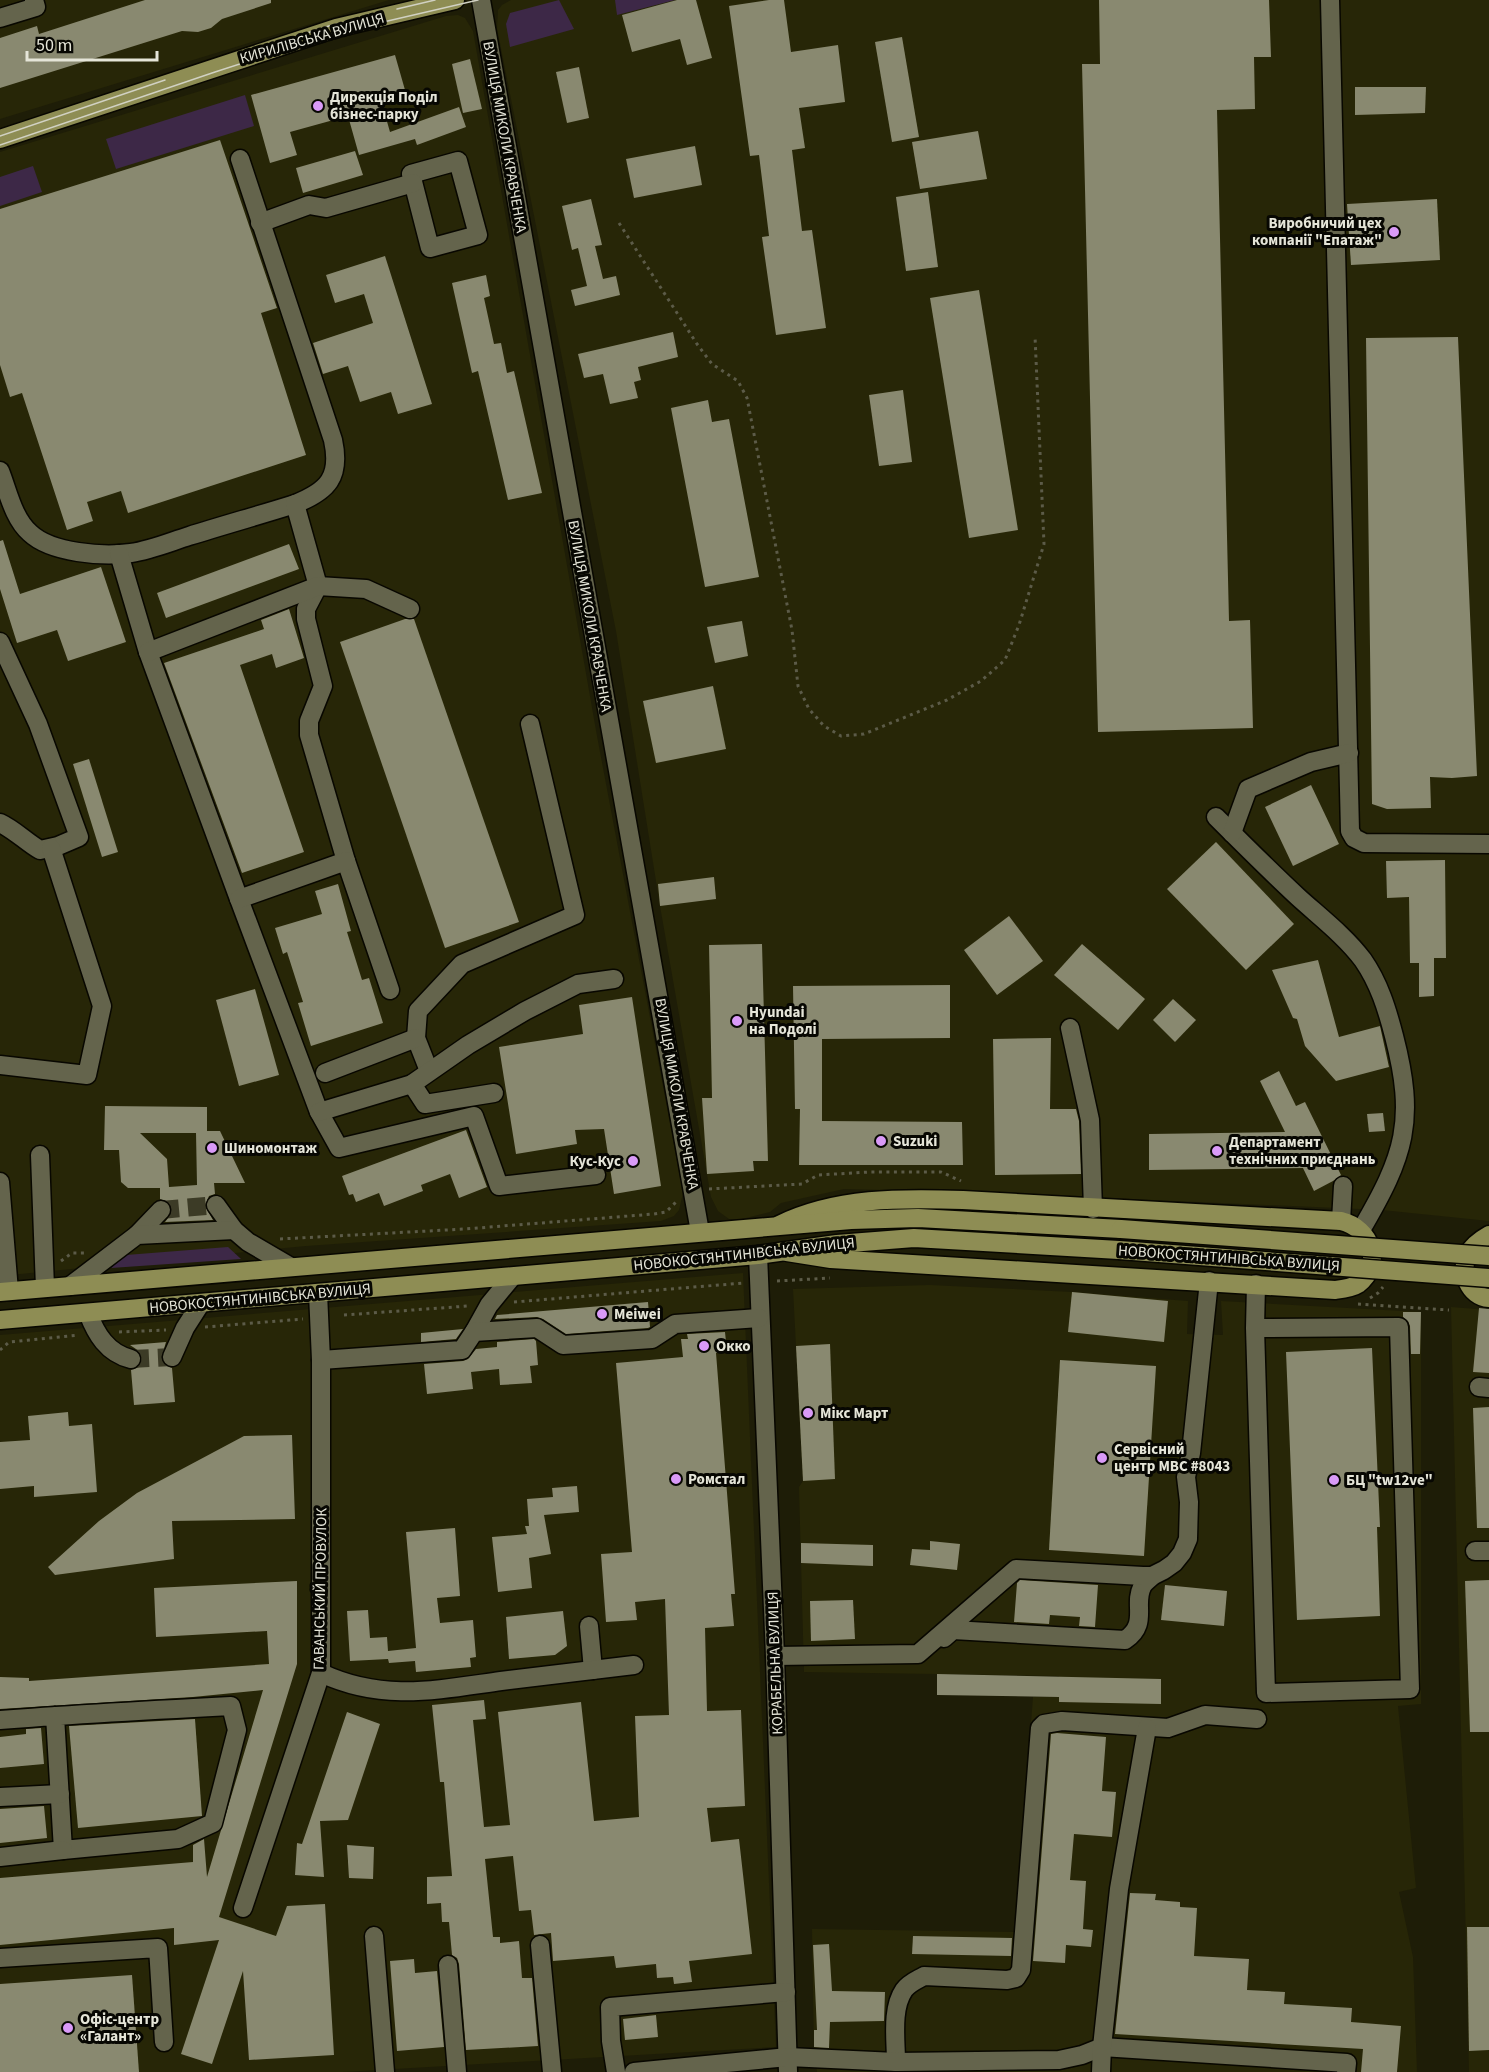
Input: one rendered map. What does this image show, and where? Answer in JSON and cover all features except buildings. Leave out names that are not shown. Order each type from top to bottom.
[{"type":"main road","name":"КИРИЛІВСЬКА ВУЛИЦЯ","points":[[0,139],[336,28],[455,0]]},
{"type":"main road","points":[[779,1225],[802,1213],[842,1204],[917,1198],[1341,1221],[1353,1224],[1361,1230],[1369,1243],[1370,1268],[1357,1285],[1335,1290],[831,1259],[787,1252]]},
{"type":"main road","name":"НОВОКОСТЯНТИНІВСЬКА ВУЛИЦЯ","points":[[5,1292],[779,1225],[918,1218],[1121,1229],[1489,1256]]},
{"type":"main road","points":[[1489,1235],[1480,1240],[1467,1257],[1466,1274],[1473,1291],[1482,1298],[1489,1298]]},
{"type":"main road","name":"НОВОКОСТЯНТИНІВСЬКА ВУЛИЦЯ","points":[[0,1320],[758,1255],[848,1243],[914,1238],[1119,1250],[1489,1278]]},
{"type":"street","points":[[0,18],[36,7],[33,0]]},
{"type":"street","name":"ВУЛИЦЯ МИКОЛИ КРАВЧЕНКА","points":[[481,0],[700,1232]]},
{"type":"street","points":[[1330,0],[1350,831],[1358,842],[1489,844]]},
{"type":"street","points":[[0,471],[19,519],[38,540],[70,550],[119,554],[145,550],[295,504],[312,497],[329,483],[336,465],[336,454],[240,159]]},
{"type":"street","points":[[458,161],[478,235],[430,248],[413,183],[411,174],[458,161]]},
{"type":"street","points":[[260,223],[309,205],[326,208],[413,183]]},
{"type":"street","points":[[295,504],[318,586],[306,609],[306,619],[323,686],[308,728],[346,861],[390,990]]},
{"type":"street","points":[[119,554],[148,652],[239,899],[319,1112],[339,1148],[474,1116],[499,1186],[596,1175]]},
{"type":"street","points":[[148,652],[318,586],[366,589],[410,609]]},
{"type":"street","points":[[0,642],[38,724],[79,837],[40,850],[25,842],[11,828],[0,823]]},
{"type":"street","points":[[429,1071],[416,1038],[418,1011],[462,964],[575,915],[530,724]]},
{"type":"street","points":[[1232,833],[1248,789],[1311,762],[1349,753]]},
{"type":"street","points":[[1216,817],[1353,948],[1374,978],[1385,1006],[1403,1079],[1405,1126],[1402,1142],[1383,1193],[1361,1230]]},
{"type":"street","points":[[0,1065],[87,1075],[102,1006],[51,848]]},
{"type":"street","points":[[239,899],[346,861]]},
{"type":"street","points":[[319,1112],[412,1084],[477,1039],[578,984],[614,979]]},
{"type":"street","points":[[1070,1028],[1090,1120],[1093,1209]]},
{"type":"street","points":[[325,1073],[416,1038]]},
{"type":"street","points":[[412,1084],[425,1104],[494,1093]]},
{"type":"street","points":[[40,1155],[45,1288]]},
{"type":"street","points":[[0,1182],[5,1292]]},
{"type":"street","points":[[1341,1221],[1343,1186]]},
{"type":"street","points":[[216,1205],[234,1230],[248,1242],[291,1267]]},
{"type":"street","points":[[70,1286],[137,1235],[161,1210]]},
{"type":"street","points":[[137,1235],[234,1230]]},
{"type":"street","name":"КОРАБЕЛЬНА ВУЛИЦЯ","points":[[758,1255],[775,1656],[788,2064]]},
{"type":"street","points":[[321,1360],[462,1350],[489,1305],[512,1276]]},
{"type":"street","points":[[775,1656],[925,1654],[953,1630],[1125,1640],[1134,1632],[1139,1620],[1143,1584],[1174,1563],[1182,1553],[1188,1539],[1190,1502],[1186,1478],[1191,1453],[1209,1281]]},
{"type":"street","points":[[1255,1328],[1399,1327],[1410,1689],[1266,1693],[1255,1328],[1256,1284]]},
{"type":"street","name":"ГАВАНСЬКИЙ ПРОВУЛОК","points":[[243,1908],[321,1673],[321,1360],[318,1293]]},
{"type":"street","points":[[172,1358],[185,1329],[201,1303]]},
{"type":"street","points":[[88,1313],[96,1334],[118,1355],[130,1359]]},
{"type":"street","points":[[474,1332],[537,1328],[563,1345],[652,1339],[675,1323],[759,1318]]},
{"type":"street","points":[[918,1654],[1016,1569],[1152,1576]]},
{"type":"street","points":[[589,1626],[593,1670]]},
{"type":"street","points":[[321,1673],[341,1682],[372,1690],[414,1692],[634,1665]]},
{"type":"street","points":[[0,1720],[231,1706],[237,1730],[213,1822],[178,1839],[0,1857]]},
{"type":"street","points":[[896,2062],[897,2010],[905,1988],[913,1982],[924,1976],[1007,1980],[1016,1978],[1021,1970],[1040,1728],[1044,1724],[1062,1720],[1168,1728],[1205,1715],[1257,1719]]},
{"type":"street","points":[[55,1716],[63,1850]]},
{"type":"street","points":[[1101,2072],[1119,1889],[1147,1728]]},
{"type":"street","points":[[0,1797],[60,1794]]},
{"type":"street","points":[[374,1936],[385,2072]]},
{"type":"street","points":[[540,1945],[552,2072]]},
{"type":"street","points":[[0,1958],[158,1948],[164,2042]]},
{"type":"street","points":[[448,1965],[457,2072]]},
{"type":"street","points":[[616,2072],[611,2042],[610,2007],[786,1992]]},
{"type":"street","points":[[634,2072],[788,2064],[864,2066],[896,2062],[1059,2061],[1102,2047],[1347,2063],[1346,2072]]},
{"type":"path","points":[[619,223],[697,344],[712,364],[738,381],[747,398],[792,630],[798,686],[809,709],[824,726],[841,736],[864,734],[934,707],[981,681],[1005,660],[1019,626],[1044,544],[1035,336]]},
{"type":"path","points":[[344,1315],[758,1282]]},
{"type":"path","points":[[1400,1305],[1449,1310]]},
{"type":"path","points":[[0,1350],[9,1342],[304,1319]]},
{"type":"shaded area","points":[[0,0],[389,0],[0,119]]},
{"type":"shaded area","points":[[511,0],[1489,0],[1489,1221],[1382,1210],[973,1192],[844,1189],[781,1203],[770,1212],[742,1219],[729,1219],[718,1211],[711,1197],[660,906],[616,631],[497,28],[498,10]]},
{"type":"shaded area","points":[[559,0],[574,29],[510,47],[506,24],[510,13]]},
{"type":"shaded area","points":[[615,0],[675,0],[617,15]]},
{"type":"shaded area","points":[[458,15],[465,18],[473,31],[597,736],[683,1193],[679,1210],[674,1216],[661,1221],[306,1246],[0,1276],[0,152],[446,16]]},
{"type":"shaded area","points":[[245,95],[254,126],[116,169],[106,139]]},
{"type":"shaded area","points":[[33,166],[42,192],[0,206],[0,177]]},
{"type":"shaded area","points":[[228,1247],[241,1259],[111,1268],[126,1255]]},
{"type":"shaded area","points":[[743,1273],[776,2047],[343,2072],[0,2072],[0,1335]]},
{"type":"shaded area","points":[[930,1285],[1072,1292],[1188,1301],[1187,1334],[1223,1335],[1221,1301],[1421,1312],[1421,1704],[1398,1706],[1416,1888],[1399,1892],[1413,1957],[1417,2072],[817,2072],[814,2052],[812,1929],[1015,1932],[1033,1697],[1059,1697],[1059,1676],[804,1672],[799,1487],[803,1481],[793,1289]]},
{"type":"shaded area","points":[[1451,1307],[1489,1310],[1489,2072],[1469,2072]]},
{"type":"tunnel","points":[[161,1210],[216,1205]]},
{"type":"tunnel","points":[[131,1359],[172,1357]]},
{"type":"tram line","points":[[397,9],[435,0]]},
{"type":"tram line","points":[[0,145],[336,33],[478,0]]},
{"type":"tram line","points":[[279,42],[374,15]]},
{"type":"tram line","points":[[0,136],[165,80]]},
{"type":"place","name":"Дирекція Поділ бізнес-парку","points":[[318,106]]},
{"type":"place","name":"Виробничий цех компанії \"Епатаж\"","points":[[1394,232]]},
{"type":"place","name":"Hyundai на Подолі","points":[[737,1021]]},
{"type":"place","name":"Suzuki","points":[[881,1141]]},
{"type":"place","name":"Шиномонтаж","points":[[212,1148]]},
{"type":"place","name":"Департамент технічних приєднань","points":[[1217,1151]]},
{"type":"place","name":"Кус-Кус","points":[[633,1161]]},
{"type":"place","name":"Meiwei","points":[[602,1314]]},
{"type":"place","name":"Окко","points":[[704,1346]]},
{"type":"place","name":"Мікс Март","points":[[808,1413]]},
{"type":"place","name":"Сервісний центр МВС #8043","points":[[1102,1458]]},
{"type":"place","name":"Ромстал","points":[[676,1479]]},
{"type":"place","name":"БЦ \"tw12ve\"","points":[[1334,1480]]},
{"type":"place","name":"Офіс-центр «Галант»","points":[[68,2028]]}]
